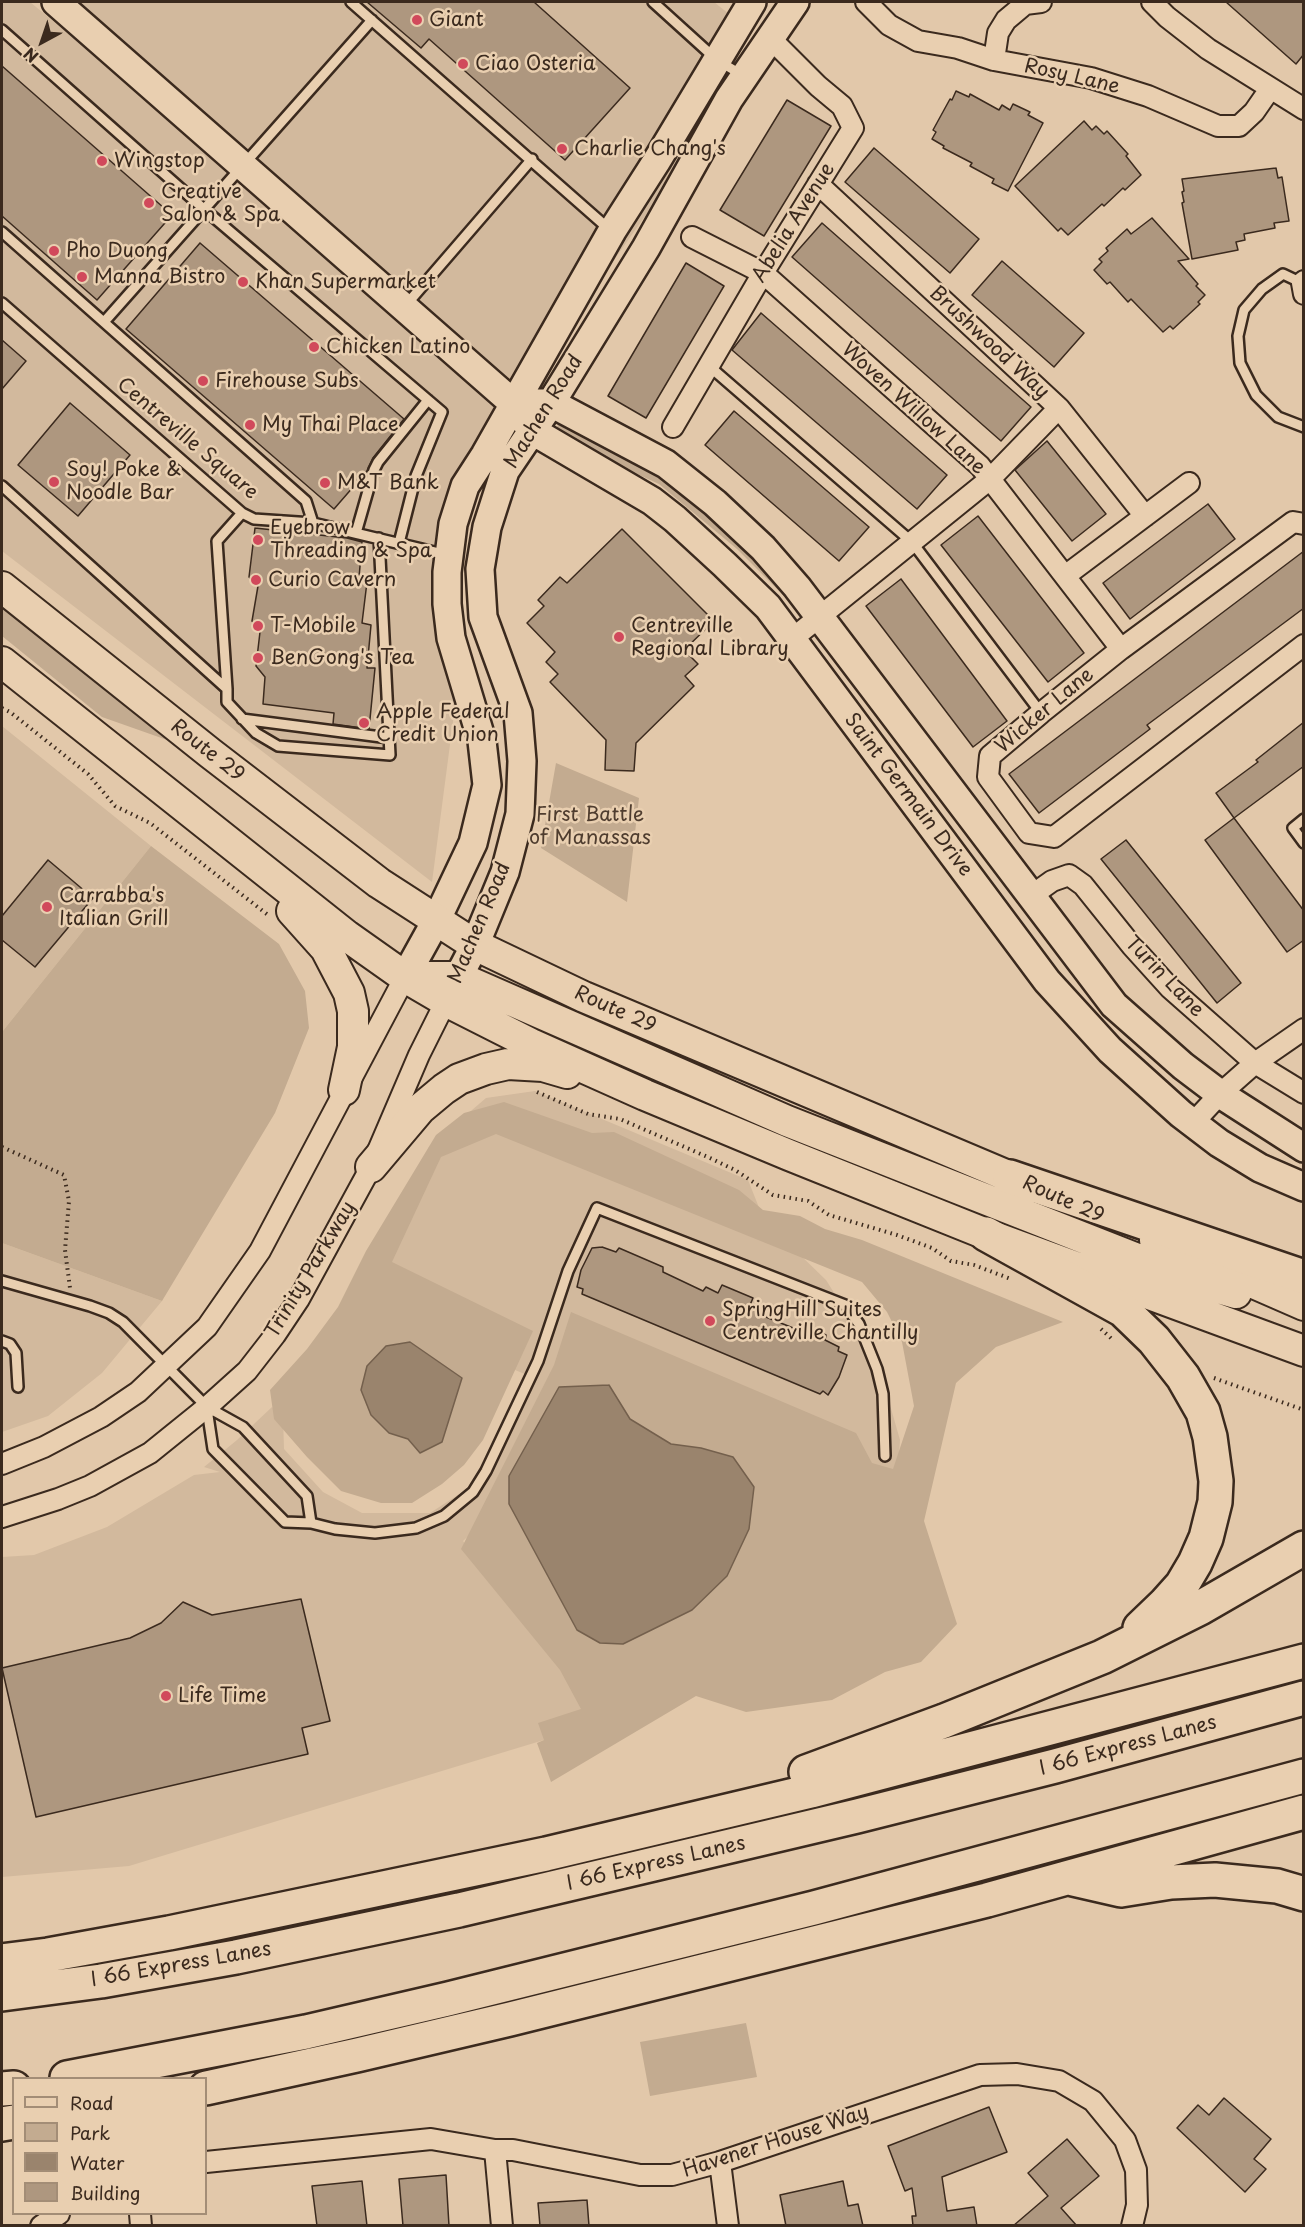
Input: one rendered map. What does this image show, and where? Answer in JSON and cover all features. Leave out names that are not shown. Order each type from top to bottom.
[{"type":"highway","points":[[1010,1177],[1304,1277]]},
{"type":"highway","points":[[986,1234],[1123,1310],[1154,1340],[1187,1382],[1203,1412],[1215,1467],[1215,1502],[1206,1538],[1196,1563],[1182,1585],[1165,1604],[1102,1656]]},
{"type":"highway","points":[[648,1830],[944,1721],[1102,1656],[1200,1608],[1304,1548]]},
{"type":"highway","points":[[2,1961],[70,1951],[274,1912],[648,1830],[811,1791],[1304,1661]]},
{"type":"highway","name":"I 66 Express Lanes","points":[[2,1994],[101,1981],[236,1957],[459,1910],[868,1813],[1055,1766],[1304,1698]]},
{"type":"highway","points":[[77,2077],[306,2032],[482,1990],[814,1908],[1304,1776]]},
{"type":"highway","points":[[207,2088],[510,2019],[1071,1878],[1304,1812]]},
{"type":"highway","points":[[1071,1878],[1121,1890],[1172,1882],[1215,1881],[1277,1886],[1304,1894]]},
{"type":"main road","name":"Route 29","points":[[2,587],[378,883],[475,945],[584,997],[1010,1177],[1304,1305]]},
{"type":"main road","points":[[2,662],[230,845],[347,936],[405,977],[452,989],[1188,1279],[1304,1312]]},
{"type":"main road","points":[[230,845],[326,949],[338,969],[349,993],[353,1011],[353,1047],[344,1090]]},
{"type":"main road","points":[[452,989],[531,1044],[645,1095],[986,1234],[1304,1351]]},
{"type":"main road","points":[[370,1167],[420,1109],[459,1079],[486,1069],[508,1064],[543,1066],[645,1095]]},
{"type":"street","name":"Saint Germain Drive","points":[[56,2],[513,403],[531,430],[652,501],[675,519],[768,607],[1047,981],[1110,1050],[1219,1143],[1260,1168],[1304,1187]]},
{"type":"street","name":"Machen Road","points":[[405,977],[436,921],[473,843],[487,785],[482,741],[451,638],[447,604],[447,572],[453,524],[465,486],[612,231],[752,2]]},
{"type":"street","name":"Machen Road","points":[[452,989],[475,945],[505,872],[520,814],[522,761],[518,713],[483,617],[480,569],[487,527],[506,471],[551,403],[646,248],[723,109],[769,37],[795,2]]},
{"type":"street","name":"Rosy Lane","points":[[866,2],[889,26],[918,41],[958,48],[994,60],[1091,78],[1148,96],[1218,126],[1239,126],[1254,112],[1270,89]]},
{"type":"street","points":[[994,60],[998,33],[1006,20],[1026,4],[1041,2]]},
{"type":"street","points":[[1152,2],[1208,50],[1304,109]]},
{"type":"street","name":"Abelia Avenue","points":[[673,427],[763,273],[853,128],[842,106],[818,86],[769,37]]},
{"type":"street","name":"Brushwood Way","points":[[818,184],[1059,408],[1146,516]]},
{"type":"street","name":"Woven Willow Lane","points":[[692,237],[763,273],[980,466],[1121,649]]},
{"type":"street","name":"Saint Germain Drive","points":[[513,403],[551,403],[666,464],[715,503],[763,548],[819,617],[1114,1005],[1183,1066],[1220,1094],[1304,1148]]},
{"type":"street","points":[[792,639],[990,479],[1059,408]]},
{"type":"street","points":[[1065,576],[1189,483]]},
{"type":"street","name":"Wicker Lane","points":[[1304,524],[1293,522],[1121,649],[1041,713],[990,756],[988,777],[1029,833],[1054,837],[1304,645]]},
{"type":"street","name":"Turin Lane","points":[[1031,896],[1052,881],[1069,875],[1083,885],[1132,946],[1170,988],[1255,1063],[1304,1094]]},
{"type":"street","points":[[2,1464],[44,1447],[101,1417],[138,1392],[207,1327],[260,1251],[405,977]]},
{"type":"street","name":"Trinity Parkway","points":[[2,1517],[90,1486],[150,1454],[247,1371],[299,1299],[370,1167],[419,1055],[452,989]]},
{"type":"street","points":[[1193,1123],[1220,1094],[1255,1063],[1304,1029]]},
{"type":"street","name":"Havener House Way","points":[[207,2162],[431,2139],[495,2150],[513,2150],[640,2175],[672,2175],[720,2162],[980,2075],[1017,2074],[1059,2080],[1093,2101],[1125,2140],[1136,2170],[1137,2205],[1132,2226]]},
{"type":"street","points":[[495,2150],[502,2226]]},
{"type":"street","points":[[720,2162],[728,2226]]},
{"type":"street","points":[[42,2226],[58,2215]]},
{"type":"lane","points":[[351,2],[612,231]]},
{"type":"lane","points":[[653,2],[717,60],[744,76]]},
{"type":"lane","points":[[104,322],[372,20]]},
{"type":"lane","points":[[2,30],[205,210],[442,412],[416,476],[399,543]]},
{"type":"lane","points":[[404,307],[532,159]]},
{"type":"lane","points":[[2,232],[306,501],[313,523]]},
{"type":"lane","points":[[1303,286],[1283,274],[1262,289],[1244,310],[1238,336],[1240,363],[1256,395],[1278,417],[1304,427]]},
{"type":"lane","name":"Centreville Square","points":[[2,303],[242,513],[254,519],[313,523],[449,555]]},
{"type":"lane","points":[[709,366],[912,542],[1041,713]]},
{"type":"lane","points":[[356,533],[378,462],[428,400]]},
{"type":"lane","points":[[2,486],[227,689]]},
{"type":"lane","points":[[242,513],[217,541],[227,702],[256,733],[278,746],[390,755],[379,538]]},
{"type":"lane","points":[[242,719],[389,738]]},
{"type":"lane","points":[[1304,819],[1293,828],[1304,843]]},
{"type":"lane","points":[[207,1407],[213,1449],[285,1522],[311,1522],[357,1532],[375,1533],[416,1528],[444,1516],[473,1491],[486,1471],[538,1361],[568,1270],[597,1208],[845,1305],[859,1324],[877,1369],[883,1394],[885,1456]]},
{"type":"lane","points":[[2,1281],[109,1313],[123,1322],[207,1407],[243,1427],[307,1496],[311,1522]]},
{"type":"lane","points":[[2,1341],[10,1344],[16,1353],[18,1387]]},
{"type":"path","points":[[2,708],[88,774],[115,807],[150,823],[271,917]]},
{"type":"path","points":[[534,1090],[588,1113],[620,1119],[710,1158],[741,1173],[773,1195],[808,1201],[829,1215],[897,1235],[932,1248],[951,1261],[974,1265],[1014,1280]]},
{"type":"path","points":[[2,1147],[64,1175],[69,1201],[64,1250],[70,1285],[69,1301]]},
{"type":"path","points":[[1094,1324],[1117,1343]]},
{"type":"path","points":[[1187,1382],[1206,1376],[1304,1410]]},
{"type":"shaded area","points":[[2,2],[30,2],[489,382],[56,2],[714,2],[729,14],[744,76],[513,403],[449,555],[460,668],[432,882],[2,551]]},
{"type":"shaded area","points":[[2,726],[151,846],[2,1032]]},
{"type":"shaded area","points":[[535,1091],[748,1180],[764,1220],[826,1280],[878,1363],[900,1440],[896,1499],[500,1507],[463,1541],[614,1727],[590,1726],[129,1866],[2,1877],[2,1557],[34,1555],[107,1527],[194,1475],[220,1472],[204,1467],[272,1407],[283,1417],[284,1449],[323,1492],[362,1513],[430,1513],[481,1480],[534,1378],[348,1299],[429,1147],[486,1098]]},
{"type":"shaded area","points":[[2,1243],[162,1301],[102,1373],[48,1416],[2,1432]]},
{"type":"green space","points":[[561,421],[632,459],[664,479],[699,506],[739,541],[794,601],[792,604],[737,549],[659,484],[569,443],[557,433],[556,428]]},
{"type":"green space","points":[[2,605],[170,741],[102,717],[2,636]]},
{"type":"green space","name":"First Battle of Manassas","points":[[556,763],[639,798],[627,902],[541,848]]},
{"type":"green space","points":[[151,846],[279,944],[305,991],[309,1028],[275,1113],[162,1301],[2,1243],[2,1032]]},
{"type":"green space","points":[[504,1102],[592,1133],[614,1132],[739,1190],[763,1210],[800,1216],[825,1229],[862,1240],[1063,1322],[996,1347],[956,1383],[924,1521],[957,1624],[921,1662],[885,1672],[832,1700],[746,1712],[696,1696],[551,1782],[537,1743],[544,1740],[538,1723],[581,1709],[560,1670],[461,1549],[554,1365],[571,1312],[856,1433],[872,1463],[893,1469],[914,1406],[902,1342],[887,1312],[862,1282],[496,1134],[441,1157],[392,1262],[533,1331],[483,1440],[464,1465],[442,1484],[412,1503],[381,1503],[341,1491],[274,1419],[270,1390],[307,1349],[338,1307],[366,1251],[436,1135],[464,1113]],"holes":[[[410,1342],[462,1378],[408,1439],[389,1433],[386,1346]],[[609,1385],[630,1419],[671,1444],[701,1448],[733,1457],[600,1643],[577,1630],[509,1504]]]},
{"type":"green space","points":[[746,2023],[757,2077],[650,2096],[640,2042]]},
{"type":"water","points":[[410,1342],[462,1378],[442,1442],[420,1453],[408,1439],[389,1433],[371,1415],[361,1390],[367,1366],[386,1346]]},
{"type":"water","points":[[609,1385],[630,1419],[671,1444],[701,1448],[733,1457],[754,1487],[749,1529],[727,1576],[692,1610],[623,1644],[600,1643],[577,1630],[509,1504],[509,1476],[559,1387]]},
{"type":"building","points":[[367,2],[534,2],[630,88],[565,160],[429,39],[421,48]]},
{"type":"building","points":[[1226,2],[1304,2],[1304,54],[1296,64]]},
{"type":"building","points":[[2,66],[172,215],[97,300],[2,216]]},
{"type":"building","points":[[956,91],[969,97],[970,94],[999,110],[1002,105],[1010,110],[1013,104],[1030,112],[1028,115],[1043,123],[1008,191],[992,183],[994,179],[970,166],[972,163],[943,148],[944,146],[932,139],[936,132],[933,130]]},
{"type":"building","points":[[787,100],[831,126],[764,236],[720,210]]},
{"type":"building","points":[[1084,121],[1092,130],[1096,126],[1104,134],[1107,131],[1128,154],[1126,156],[1141,175],[1104,206],[1102,204],[1068,235],[1061,228],[1058,231],[1015,186]]},
{"type":"building","points":[[874,148],[979,239],[950,273],[845,182]]},
{"type":"building","points":[[1276,168],[1278,178],[1282,177],[1289,221],[1274,223],[1275,228],[1244,234],[1245,240],[1236,242],[1238,250],[1192,259],[1182,203],[1184,202],[1182,192],[1184,191],[1182,179]]},
{"type":"building","points":[[1152,218],[1189,259],[1178,261],[1205,295],[1198,302],[1200,304],[1173,329],[1170,326],[1163,332],[1131,299],[1128,302],[1110,282],[1107,284],[1094,270],[1102,262],[1099,259],[1108,251],[1106,248],[1127,229],[1131,234]]},
{"type":"building","points":[[822,223],[1031,407],[1001,441],[792,257]]},
{"type":"building","points":[[200,243],[404,419],[373,458],[367,471],[334,509],[126,329]]},
{"type":"building","points":[[1002,261],[1084,333],[1054,367],[972,295]]},
{"type":"building","points":[[686,263],[724,286],[646,418],[608,396]]},
{"type":"building","points":[[761,313],[947,475],[917,509],[732,350]]},
{"type":"building","points":[[2,340],[26,361],[2,389]]},
{"type":"building","points":[[70,403],[130,455],[78,516],[18,465]]},
{"type":"building","points":[[734,411],[869,527],[839,561],[705,445]]},
{"type":"building","points":[[1047,441],[1106,514],[1072,541],[1015,470]]},
{"type":"building","points":[[1208,504],[1235,539],[1130,619],[1103,583]]},
{"type":"building","points":[[978,516],[1084,653],[1048,682],[941,545]]},
{"type":"building","points":[[255,528],[347,538],[362,542],[359,578],[367,582],[362,623],[371,625],[367,668],[375,668],[369,729],[333,724],[334,713],[263,704],[265,677],[256,666],[260,632],[252,621],[258,586],[249,577]]},
{"type":"building","name":"Centreville Regional Library","points":[[622,529],[714,621],[684,650],[698,664],[685,676],[694,686],[636,743],[634,771],[605,770],[606,740],[550,682],[558,674],[546,662],[555,652],[527,623],[544,606],[538,600],[560,577],[567,583]]},
{"type":"building","points":[[1304,551],[1304,608],[1147,725],[1150,729],[1039,813],[1009,774]]},
{"type":"building","points":[[901,579],[1007,721],[973,747],[866,606]]},
{"type":"building","points":[[1304,722],[1304,766],[1234,818],[1216,793],[1258,762],[1256,760]]},
{"type":"building","points":[[1234,818],[1304,911],[1304,940],[1287,952],[1205,840]]},
{"type":"building","points":[[1126,840],[1241,983],[1217,1003],[1101,859]]},
{"type":"building","name":"Carrabba's Italian Grill","points":[[48,860],[93,898],[35,967],[2,940],[2,916]]},
{"type":"building","name":"SpringHill Suites Centreville Chantilly","points":[[602,1247],[616,1252],[619,1248],[663,1267],[663,1272],[703,1291],[706,1287],[718,1293],[722,1285],[753,1298],[750,1305],[763,1310],[761,1315],[803,1332],[806,1326],[826,1335],[825,1340],[839,1347],[838,1351],[847,1355],[839,1377],[828,1395],[823,1391],[820,1394],[582,1294],[583,1289],[577,1287],[581,1270],[592,1248]]},
{"type":"building","name":"Life Time","points":[[301,1599],[330,1721],[302,1728],[308,1754],[36,1817],[2,1668],[130,1638],[161,1623],[183,1602],[212,1615]]},
{"type":"building","points":[[1224,2098],[1271,2139],[1254,2159],[1266,2169],[1245,2192],[1177,2128],[1198,2105],[1209,2115]]},
{"type":"building","points":[[989,2107],[1007,2152],[942,2177],[947,2211],[974,2207],[977,2226],[913,2226],[912,2216],[916,2216],[912,2188],[905,2191],[888,2146]]},
{"type":"building","points":[[1067,2139],[1099,2176],[1061,2208],[1077,2226],[1013,2226],[1048,2196],[1028,2173]]},
{"type":"building","points":[[446,2175],[449,2226],[403,2226],[399,2179]]},
{"type":"building","points":[[362,2181],[367,2226],[317,2226],[312,2186]]},
{"type":"building","points":[[843,2181],[848,2206],[858,2204],[863,2226],[786,2226],[780,2195]]},
{"type":"building","points":[[587,2200],[589,2226],[540,2226],[538,2203]]},
{"type":"place","name":"Giant","points":[[417,20]]},
{"type":"place","name":"Ciao Osteria","points":[[463,64]]},
{"type":"place","name":"Charlie Chang's","points":[[562,149]]},
{"type":"place","name":"Wingstop","points":[[102,161]]},
{"type":"place","name":"Creative Salon & Spa","points":[[149,203]]},
{"type":"place","name":"Pho Duong","points":[[54,251]]},
{"type":"place","name":"Manna Bistro","points":[[82,277]]},
{"type":"place","name":"Khan Supermarket","points":[[243,282]]},
{"type":"place","name":"Chicken Latino","points":[[314,347]]},
{"type":"place","name":"Firehouse Subs","points":[[203,381]]},
{"type":"place","name":"My Thai Place","points":[[250,425]]},
{"type":"place","name":"Soy! Poke & Noodle Bar","points":[[54,482]]},
{"type":"place","name":"M&T Bank","points":[[325,483]]},
{"type":"place","name":"Eyebrow Threading & Spa","points":[[258,540]]},
{"type":"place","name":"Curio Cavern","points":[[256,580]]},
{"type":"place","name":"T-Mobile","points":[[258,626]]},
{"type":"place","name":"Centreville Regional Library","points":[[619,637]]},
{"type":"place","name":"BenGong's Tea","points":[[258,658]]},
{"type":"place","name":"Apple Federal Credit Union","points":[[364,723]]},
{"type":"place","name":"Carrabba's Italian Grill","points":[[47,907]]},
{"type":"place","name":"SpringHill Suites Centreville Chantilly","points":[[710,1321]]},
{"type":"place","name":"Life Time","points":[[166,1696]]}]
